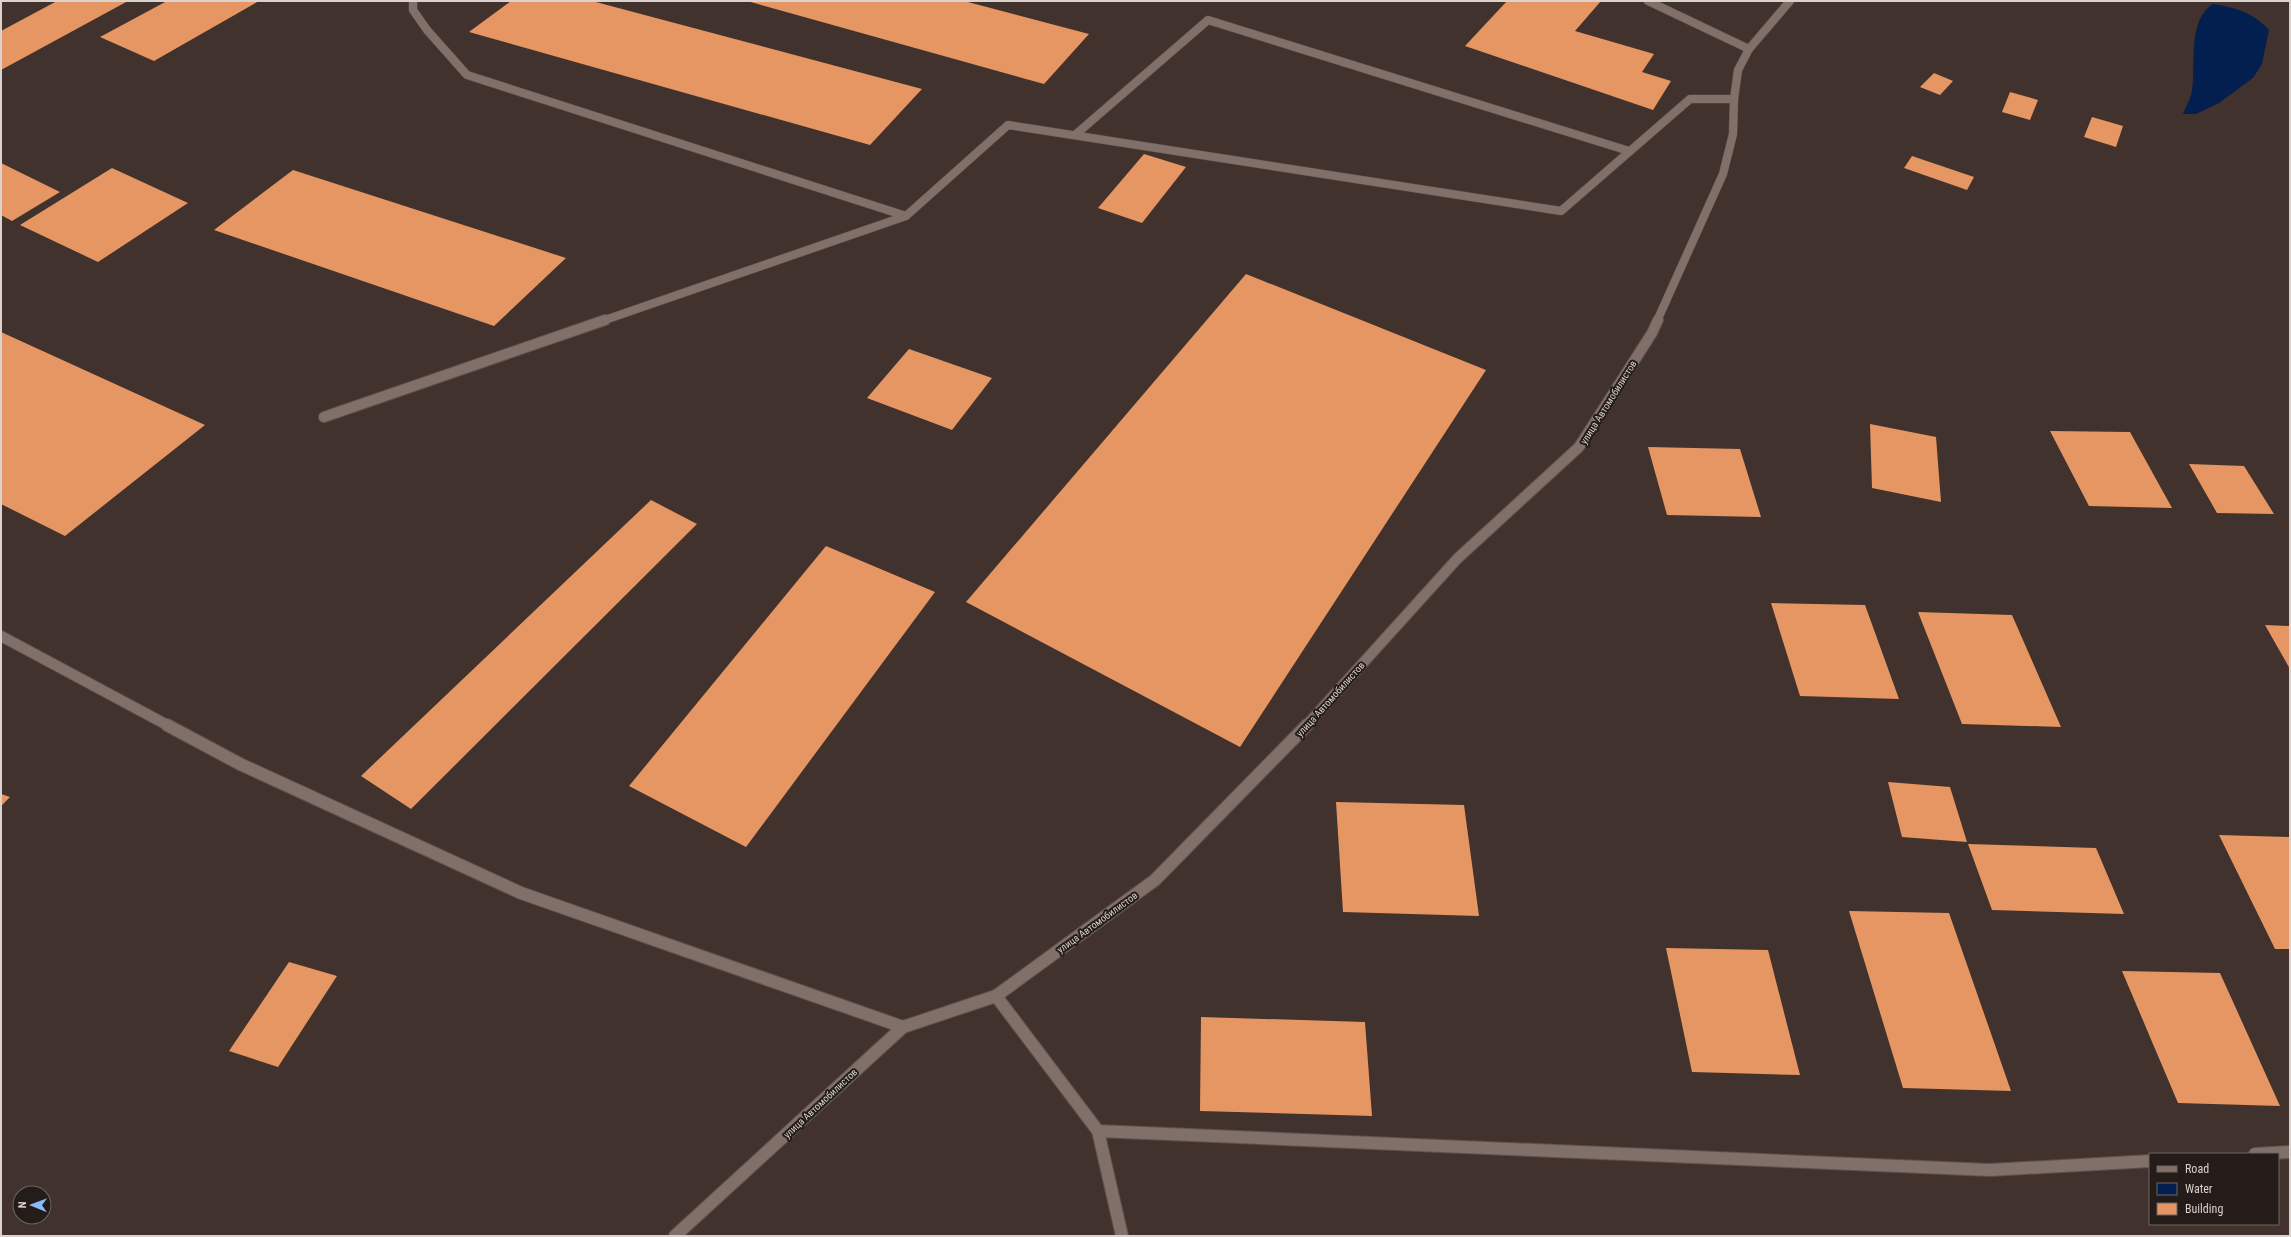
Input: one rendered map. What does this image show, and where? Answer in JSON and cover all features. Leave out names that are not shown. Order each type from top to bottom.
[{"type":"street","points":[[413,1],[413,10],[427,30],[467,75],[906,216]]},
{"type":"street","points":[[1648,1],[1748,49]]},
{"type":"street","name":"улица Автомобилистов","points":[[675,1236],[903,1027],[996,996],[1155,880],[1298,735],[1457,559],[1580,447],[1652,333],[1719,182],[1733,134],[1734,99],[1738,70],[1748,49],[1790,1]]},
{"type":"street","points":[[1075,135],[1208,20],[1630,151]]},
{"type":"street","points":[[324,417],[906,216],[1008,125],[1561,211],[1690,99],[1734,99]]},
{"type":"street","points":[[1,636],[240,764],[521,892],[903,1027]]},
{"type":"street","points":[[996,996],[1098,1130],[1122,1236]]},
{"type":"street","points":[[1098,1130],[1990,1170],[2149,1160]]},
{"type":"street","points":[[2272,1153],[2290,1152]]},
{"type":"water","points":[[2213,4],[2236,9],[2250,15],[2269,30],[2262,64],[2253,78],[2219,103],[2196,114],[2183,114],[2190,99],[2192,90],[2194,44],[2199,21],[2205,11]]},
{"type":"building","points":[[57,1],[128,1],[1,70],[1,31]]},
{"type":"building","points":[[167,1],[259,1],[154,61],[100,37]]},
{"type":"building","points":[[511,1],[592,1],[922,89],[870,145],[469,32]]},
{"type":"building","points":[[747,1],[964,1],[1089,34],[1044,84]]},
{"type":"building","points":[[1507,1],[1601,1],[1575,31],[1654,54],[1642,72],[1671,81],[1653,110],[1465,46]]},
{"type":"building","points":[[1934,73],[1953,81],[1940,95],[1920,87]]},
{"type":"building","points":[[2010,92],[2038,100],[2030,120],[2002,112]]},
{"type":"building","points":[[2092,117],[2123,126],[2116,147],[2084,137]]},
{"type":"building","points":[[1144,154],[1186,167],[1142,223],[1098,208]]},
{"type":"building","points":[[1912,156],[1974,177],[1967,190],[1904,168]]},
{"type":"building","points":[[1,163],[60,192],[12,221],[1,215]]},
{"type":"building","points":[[112,168],[188,203],[98,262],[20,225]]},
{"type":"building","points":[[293,170],[566,258],[494,326],[214,230]]},
{"type":"building","points":[[1246,274],[1486,370],[1240,747],[966,602]]},
{"type":"building","points":[[1,332],[205,425],[65,536],[1,504]]},
{"type":"building","points":[[909,349],[992,378],[952,430],[867,398]]},
{"type":"building","points":[[1870,424],[1936,437],[1941,502],[1872,488]]},
{"type":"building","points":[[2050,431],[2130,432],[2172,508],[2089,506]]},
{"type":"building","points":[[1648,447],[1740,449],[1761,517],[1667,515]]},
{"type":"building","points":[[2189,464],[2244,466],[2274,514],[2217,513]]},
{"type":"building","points":[[651,500],[697,524],[411,809],[361,776]]},
{"type":"building","points":[[826,546],[935,592],[746,847],[629,786]]},
{"type":"building","points":[[1771,603],[1865,605],[1899,699],[1800,696]]},
{"type":"building","points":[[1918,612],[2012,615],[2061,727],[1962,724]]},
{"type":"building","points":[[2265,625],[2290,626],[2290,669]]},
{"type":"building","points":[[1888,782],[1950,787],[1967,842],[1902,837]]},
{"type":"building","points":[[1,794],[10,797],[1,806]]},
{"type":"building","points":[[1336,802],[1464,805],[1479,916],[1343,912]]},
{"type":"building","points":[[2219,835],[2290,837],[2290,949],[2275,949]]},
{"type":"building","points":[[1968,844],[2096,848],[2124,914],[1992,910]]},
{"type":"building","points":[[1849,911],[1949,913],[2011,1091],[1903,1088]]},
{"type":"building","points":[[1666,948],[1768,950],[1800,1075],[1692,1072]]},
{"type":"building","points":[[289,962],[337,976],[278,1067],[229,1051]]},
{"type":"building","points":[[2122,971],[2220,973],[2280,1106],[2178,1103]]},
{"type":"building","points":[[1201,1017],[1365,1022],[1372,1116],[1200,1111]]}]
